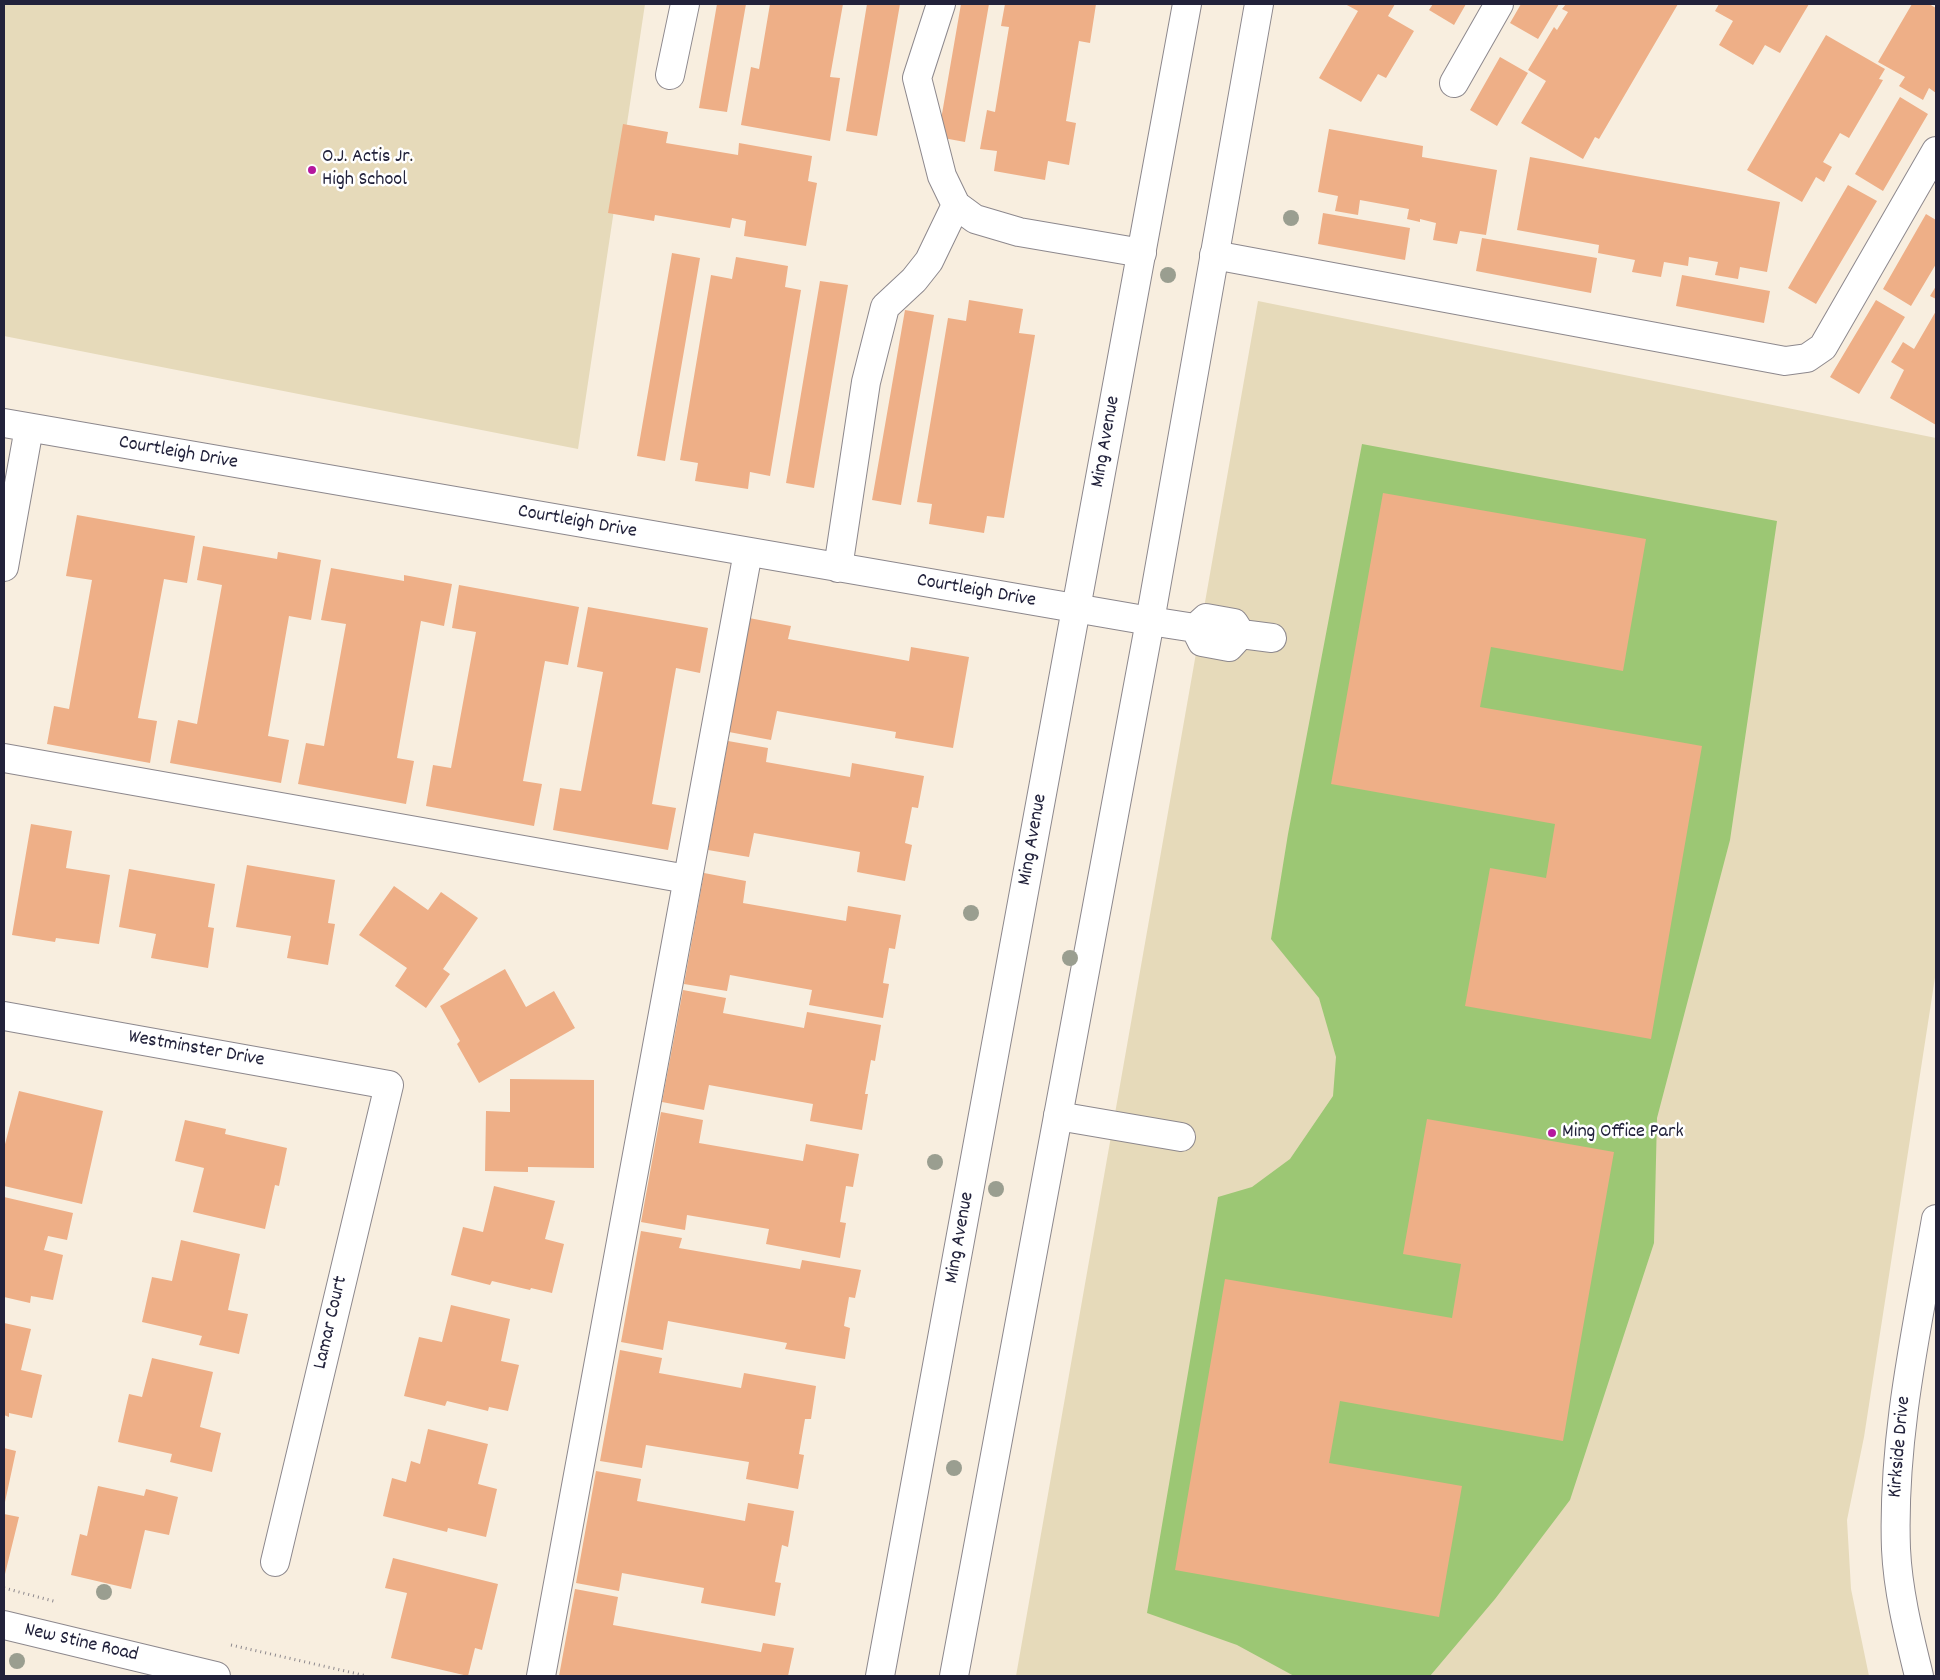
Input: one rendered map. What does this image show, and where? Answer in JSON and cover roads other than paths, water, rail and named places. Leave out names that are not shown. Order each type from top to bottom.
[{"type":"main road","points":[[670,75],[685,4]]},
{"type":"main road","points":[[941,4],[917,78],[942,176],[956,205],[975,219],[1019,232],[1142,253]]},
{"type":"main road","name":"Ming Avenue","points":[[880,1676],[1187,4]]},
{"type":"main road","points":[[954,1676],[1150,621],[1259,4]]},
{"type":"main road","points":[[1454,83],[1499,4]]},
{"type":"main road","points":[[1214,255],[1785,361],[1807,358],[1823,347],[1829,338],[1936,151]]},
{"type":"main road","points":[[838,568],[866,382],[885,307],[914,280],[929,261],[956,205]]},
{"type":"main road","points":[[4,567],[16,426]]},
{"type":"main road","name":"Courtleigh Drive","points":[[16,426],[1194,628],[1202,642],[1229,646],[1241,634],[1272,638]]},
{"type":"main road","points":[[541,1676],[748,552]]},
{"type":"main road","points":[[4,758],[687,879]]},
{"type":"main road","name":"Westminster Drive","points":[[4,1016],[389,1085]]},
{"type":"main road","name":"Lamar Court","points":[[275,1562],[389,1085]]},
{"type":"main road","points":[[1058,1116],[1181,1137]]},
{"type":"main road","name":"Kirkside Drive","points":[[1919,1676],[1904,1615],[1896,1551],[1896,1476],[1904,1401],[1936,1219]]},
{"type":"main road","name":"New Stine Road","points":[[4,1625],[216,1676]]},
{"type":"place","name":"O.J. Actis Jr. High School","points":[[312,170]]},
{"type":"place","name":"Ming Office Park","points":[[1552,1133]]}]
